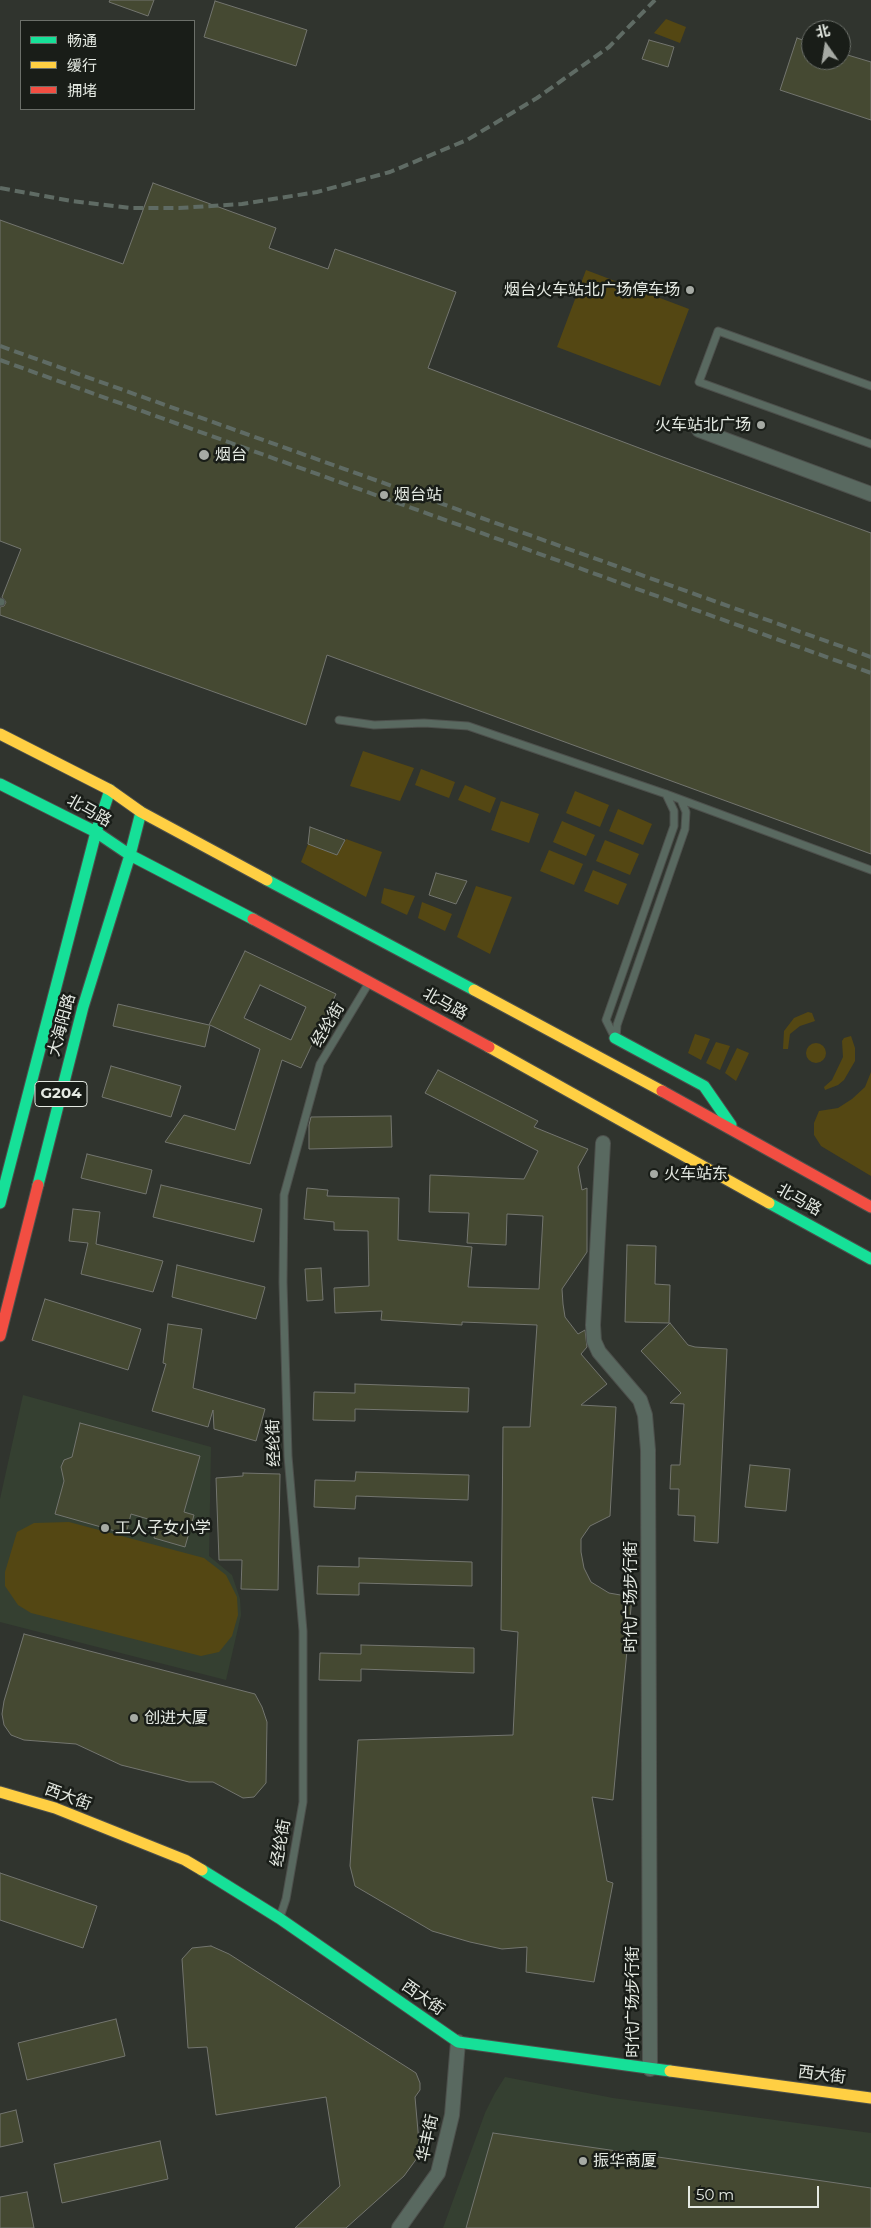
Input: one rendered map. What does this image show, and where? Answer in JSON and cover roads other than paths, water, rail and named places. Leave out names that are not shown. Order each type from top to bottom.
[{"type":"main road","name":"北马路","points":[[0,734],[110,790],[141,812],[733,1129],[871,1207]]},
{"type":"main road","name":"北马路","points":[[0,784],[96,832],[130,855],[370,981],[871,1258]]},
{"type":"main road","name":"大海阳路","points":[[0,1203],[96,832],[110,790]]},
{"type":"main road","name":"大海阳路","points":[[0,1336],[83,1007],[130,855],[141,812]]},
{"type":"main road","points":[[616,1038],[704,1086],[733,1129]]},
{"type":"main road","name":"西大街","points":[[0,1792],[55,1808],[185,1860],[279,1918],[458,2042],[871,2098]]},
{"type":"street","points":[[699,430],[871,494]]},
{"type":"street","name":"时代广场步行街","points":[[603,1143],[593,1324],[594,1341],[599,1352],[640,1400],[644,1415],[648,1450],[650,2069]]},
{"type":"street","name":"华丰街","points":[[399,2228],[438,2173],[452,2115],[458,2042]]},
{"type":"lane","points":[[871,386],[718,330],[700,382],[871,444]]},
{"type":"lane","points":[[339,720],[374,725],[424,723],[468,726],[666,794],[871,870]]},
{"type":"lane","points":[[616,1038],[606,1020],[674,826],[674,811],[666,794]]},
{"type":"lane","points":[[616,1038],[617,1025],[685,829],[686,812],[681,800]]},
{"type":"lane","name":"经纶街","points":[[279,1918],[286,1899],[303,1802],[303,1631],[288,1456],[284,1195],[320,1064],[370,981]]},
{"type":"railway","points":[[0,188],[72,201],[131,208],[179,208],[242,204],[317,192],[390,172],[467,140],[537,98],[609,47],[655,0]]},
{"type":"railway","points":[[0,346],[871,657]]},
{"type":"railway","points":[[0,360],[871,673]]},
{"type":"place","name":"烟台火车站北广场停车场","points":[[690,290]]},
{"type":"place","name":"火车站北广场","points":[[761,425]]},
{"type":"place","name":"烟台","points":[[204,455]]},
{"type":"place","name":"烟台站","points":[[384,495]]},
{"type":"place","name":"火车站东","points":[[654,1174]]},
{"type":"place","name":"工人子女小学","points":[[105,1528]]},
{"type":"place","name":"创进大厦","points":[[134,1718]]},
{"type":"place","name":"振华商厦","points":[[583,2161]]}]
